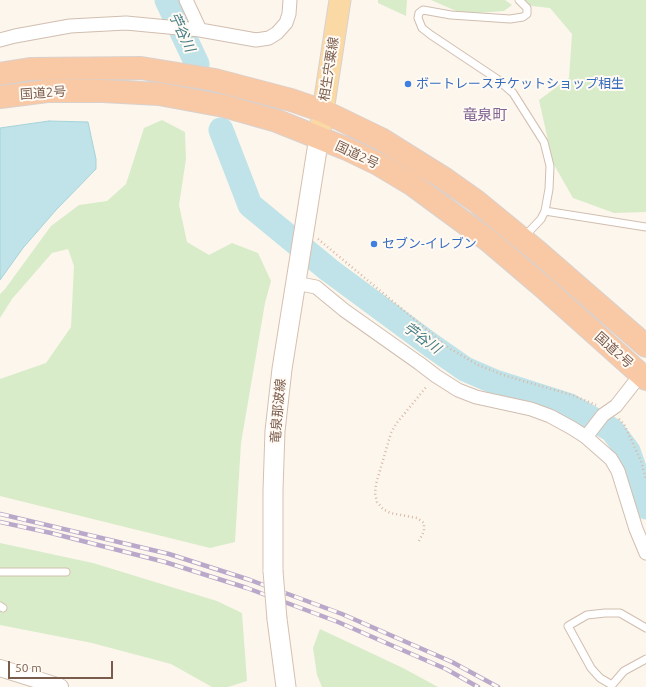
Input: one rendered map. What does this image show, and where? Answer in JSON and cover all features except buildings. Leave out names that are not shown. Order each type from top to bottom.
[{"type":"highway","points":[[0,66],[73,60],[113,63],[141,68]]},
{"type":"highway","name":"国道2号","points":[[0,74],[30,69],[141,68],[215,80],[291,100],[323,111],[374,136],[426,166],[476,201],[646,346]]},
{"type":"highway","name":"国道2号","points":[[0,97],[47,91],[103,91],[160,94],[224,106],[270,118],[347,149],[378,164],[447,208],[489,241],[543,287],[643,376]]},
{"type":"main road","name":"相生宍粟線","points":[[318,137],[340,0]]},
{"type":"main road","name":"竜泉那波線","points":[[286,687],[277,619],[273,571],[275,431],[282,369],[318,137]]},
{"type":"street","points":[[186,0],[200,30]]},
{"type":"street","points":[[0,40],[70,26],[126,23],[200,30],[256,40],[269,38],[277,33],[286,23],[289,14],[290,0]]},
{"type":"street","points":[[295,283],[316,287],[344,310],[458,390],[476,398],[531,409],[550,416],[588,435],[611,459],[618,471],[636,529],[646,553]]},
{"type":"street","points":[[588,435],[605,413],[616,406],[643,376]]},
{"type":"street","points":[[0,668],[60,687]]},
{"type":"lane","points":[[520,0],[527,8],[527,14],[510,19],[451,15],[423,10],[419,13],[418,18],[422,28],[431,36],[497,79],[514,93],[544,142],[550,166],[549,189],[545,211],[541,219],[522,239]]},
{"type":"lane","points":[[545,211],[646,227]]},
{"type":"lane","points":[[0,572],[66,572]]},
{"type":"lane","points":[[646,628],[620,613],[587,615],[568,626],[591,668],[600,678],[612,685],[624,671],[646,659]]},
{"type":"path","points":[[303,230],[449,348],[478,365],[506,376],[572,395],[605,413],[617,417],[624,424],[641,461],[646,480]]},
{"type":"path","points":[[419,541],[424,531],[424,523],[416,518],[390,513],[383,509],[377,502],[375,493],[376,484],[391,433],[396,424],[436,376]]},
{"type":"green space","points":[[378,0],[407,0],[406,16],[378,3]]},
{"type":"green space","points":[[431,0],[505,0],[512,5],[504,11],[463,14]]},
{"type":"green space","points":[[519,0],[646,0],[646,212],[614,213],[573,198],[553,163],[539,100],[569,78],[572,34],[550,8],[523,5]]},
{"type":"green space","points":[[162,120],[185,132],[186,159],[179,205],[187,242],[209,255],[232,243],[258,253],[271,281],[265,303],[241,443],[235,542],[210,548],[0,496],[0,379],[46,363],[71,327],[74,266],[68,249],[52,253],[12,299],[0,318],[0,294],[51,226],[79,205],[107,201],[126,184],[144,128]]},
{"type":"green space","points":[[0,543],[93,563],[217,601],[242,613],[247,681],[228,687],[212,687],[171,664],[92,643],[0,625]]},
{"type":"green space","points":[[320,629],[403,668],[438,687],[322,687],[317,675],[313,648]]},
{"type":"water","points":[[49,121],[88,122],[96,159],[96,169],[56,210],[23,248],[0,280],[0,128]]},
{"type":"waterway","name":"苧谷川","points":[[167,0],[197,64]]},
{"type":"waterway","name":"苧谷川","points":[[221,130],[250,205],[329,270],[465,369],[495,382],[570,406],[612,430],[628,451],[646,507]]},
{"type":"railway","points":[[0,514],[169,554],[250,580],[342,614],[452,662],[498,687]]},
{"type":"railway","points":[[0,522],[51,533],[165,562],[247,588],[338,622],[446,669],[478,687]]},
{"type":"place","name":"ボートレースチケットショップ相生","points":[[408,84]]},
{"type":"place","name":"セブン-イレブン","points":[[374,244]]},
{"type":"district","name":"竜泉町","points":[[485,115]]}]
